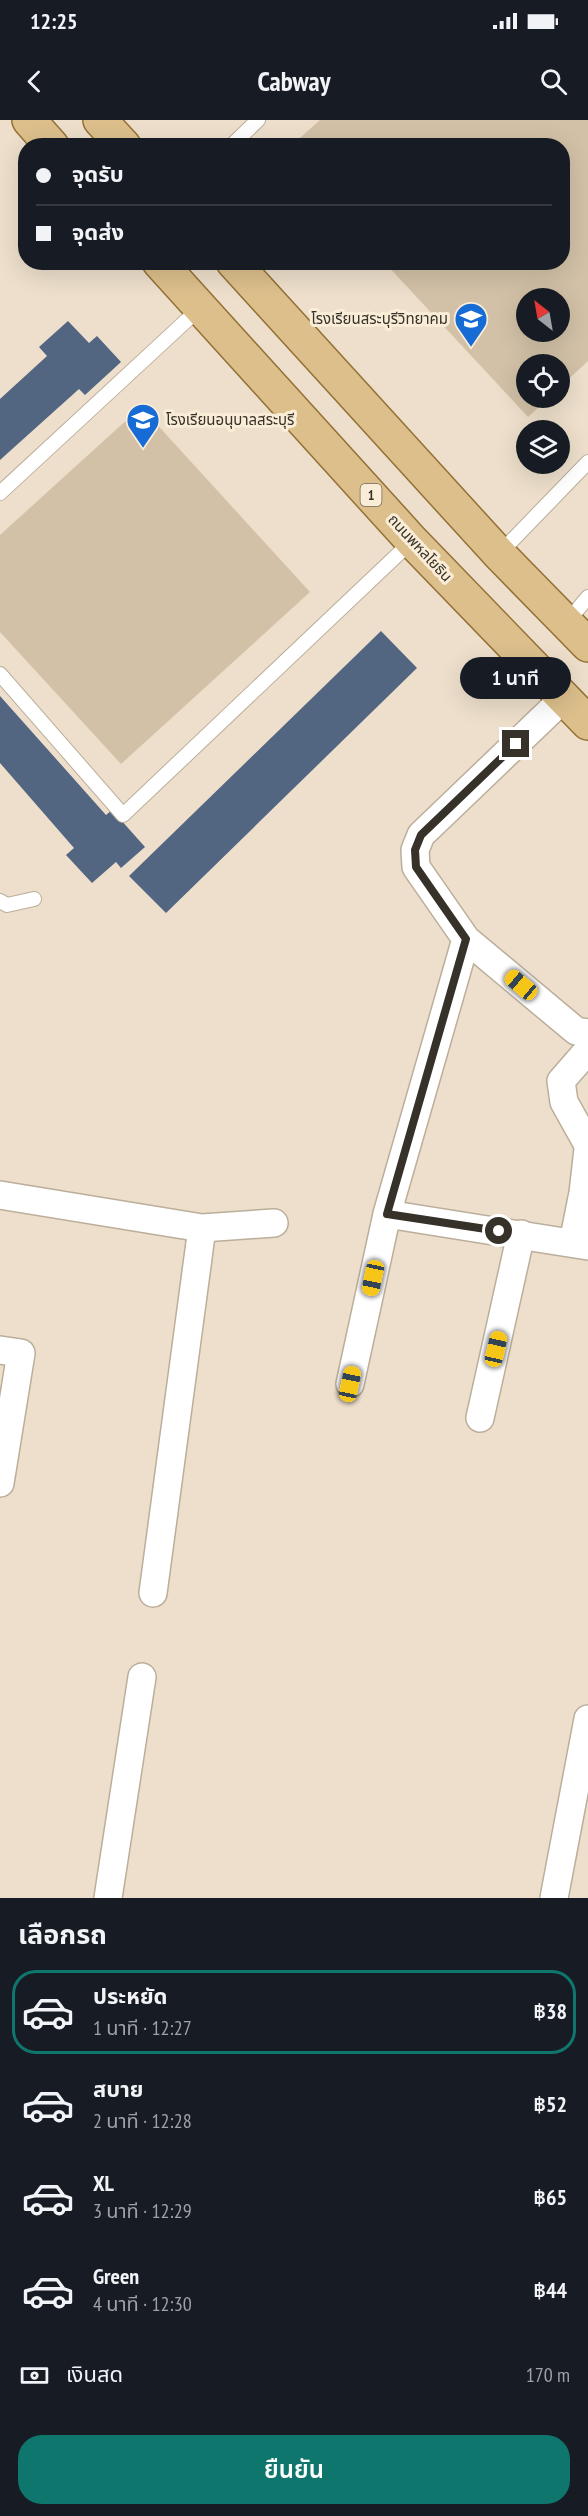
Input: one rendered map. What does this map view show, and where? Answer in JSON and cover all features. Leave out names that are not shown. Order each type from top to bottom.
[{"type":"main road","points":[[29,120],[45,138]]},
{"type":"main road","points":[[100,120],[117,138]]},
{"type":"main road","name":"ถนนพหลโยธิน","points":[[166,270],[412,541],[588,723]]},
{"type":"main road","points":[[240,270],[500,554],[577,633]]},
{"type":"street","points":[[564,698],[421,835],[415,850],[416,867],[466,939],[576,1031],[588,1033]]},
{"type":"street","points":[[350,1384],[387,1214],[466,939]]},
{"type":"street","points":[[387,1214],[581,1244],[588,1147],[564,1102],[561,1081],[588,1050]]},
{"type":"street","points":[[0,1195],[202,1228],[274,1223]]},
{"type":"street","points":[[153,1593],[202,1228]]},
{"type":"street","points":[[480,1418],[521,1234]]},
{"type":"street","points":[[0,1350],[21,1353],[0,1483]]},
{"type":"street","points":[[108,1898],[141,1677]]},
{"type":"street","points":[[554,1898],[588,1719]]},
{"type":"lane","points":[[239,138],[258,120]]},
{"type":"lane","points":[[0,493],[200,308]]},
{"type":"lane","points":[[500,554],[588,462]]},
{"type":"lane","points":[[0,674],[123,815],[412,541]]},
{"type":"lane","points":[[577,633],[588,597]]},
{"type":"lane","points":[[0,901],[7,905],[34,899]]},
{"type":"shaded area","points":[[320,120],[588,120],[588,361],[570,378],[570,354],[516,354],[516,404],[392,270],[570,270],[570,138],[300,138]]},
{"type":"shaded area","points":[[141,407],[310,592],[121,764],[0,632],[0,535]]},
{"type":"shaded area","points":[[520,408],[538,408],[528,417]]},
{"type":"building","points":[[68,321],[89,343],[97,336],[121,362],[85,395],[79,389],[0,460],[0,399],[47,356],[39,347]]},
{"type":"building","points":[[381,631],[417,668],[166,913],[129,876]]},
{"type":"building","points":[[0,696],[106,815],[112,810],[145,847],[121,868],[116,862],[92,883],[66,855],[74,848],[0,763]]},
{"type":"place","name":"โรงเรียนสระบุรีวิทยาคม","points":[[471,348]]},
{"type":"place","name":"โรงเรียนอนุบาลสระบุรี","points":[[143,449]]},
{"type":"route","points":[[499,1231],[387,1214],[466,939],[416,867],[415,850],[421,835],[516,744]]}]
